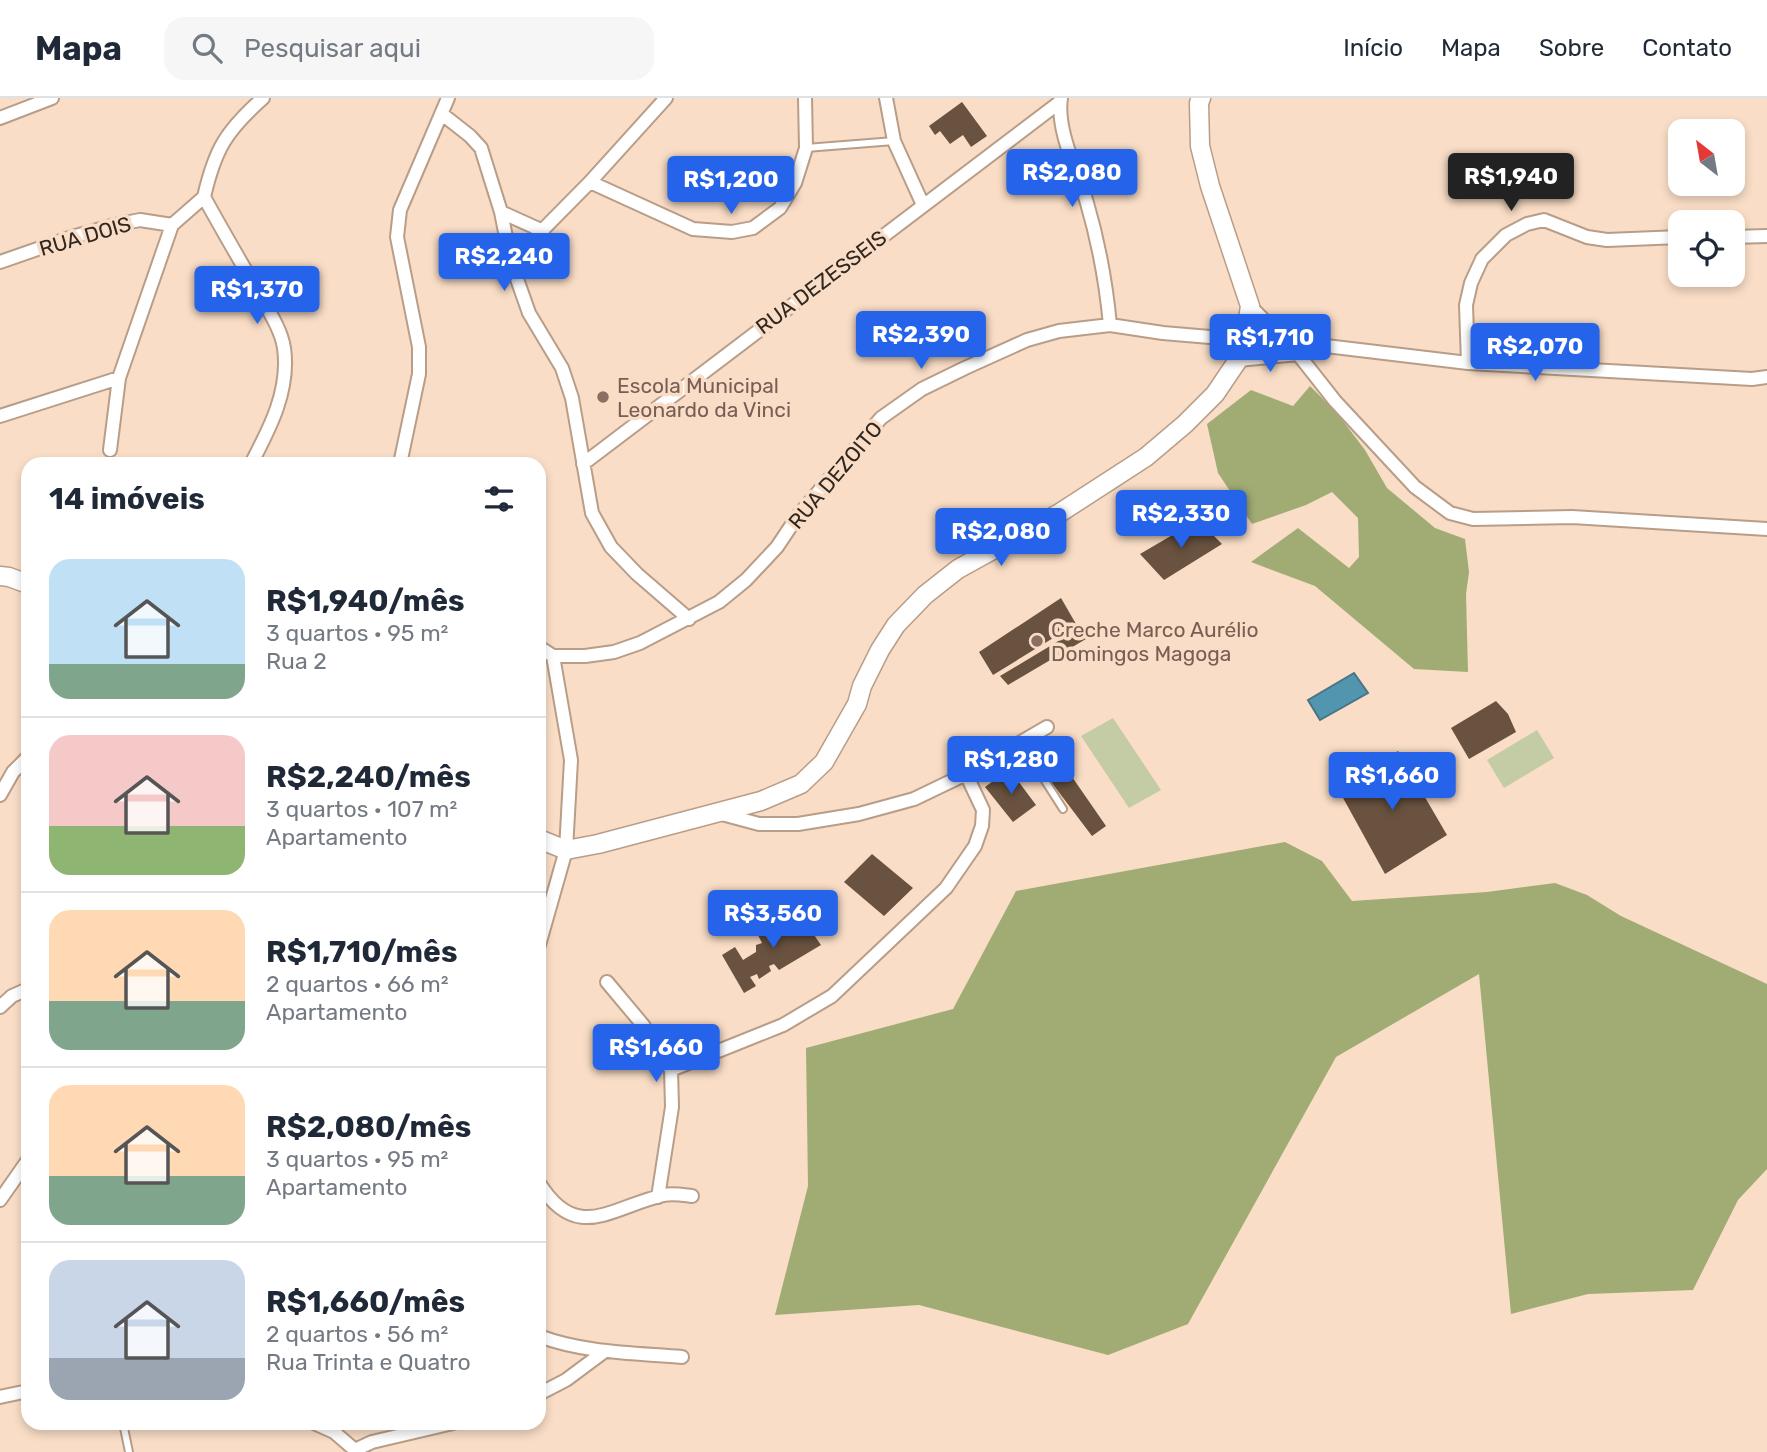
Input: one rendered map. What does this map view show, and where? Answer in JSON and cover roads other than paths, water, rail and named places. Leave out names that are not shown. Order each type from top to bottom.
[{"type":"main road","points":[[546,842],[566,850],[598,844],[761,801],[801,785],[830,752],[857,705],[862,686],[880,650],[896,625],[925,595],[958,569],[1058,514],[1146,457],[1215,394],[1238,360],[1245,340],[1250,306],[1209,186],[1200,146],[1201,98]]},
{"type":"main road","points":[[0,576],[21,581]]},
{"type":"street","points":[[0,118],[52,98]]},
{"type":"street","points":[[110,450],[119,378],[172,225],[204,197],[213,160],[226,135],[262,98]]},
{"type":"street","points":[[401,457],[419,374],[419,347],[397,237],[400,210],[448,98]]},
{"type":"street","points":[[512,262],[666,98]]},
{"type":"street","points":[[590,182],[693,229],[732,232],[753,228],[780,208],[795,183],[806,148],[805,98]]},
{"type":"street","points":[[886,98],[894,141],[923,205]]},
{"type":"street","points":[[1060,100],[1062,124],[1087,202],[1106,277],[1110,325]]},
{"type":"street","name":"RUA DEZESSEIS","points":[[583,464],[1060,100]]},
{"type":"street","points":[[442,114],[481,148],[528,313],[562,368],[572,398],[592,513],[611,547],[636,574],[689,619]]},
{"type":"street","points":[[204,197],[270,314],[284,345],[282,391],[271,425],[254,457]]},
{"type":"street","points":[[501,212],[543,231]]},
{"type":"street","name":"RUA DOIS","points":[[0,262],[115,225],[140,220],[172,225]]},
{"type":"street","points":[[1468,363],[1466,305],[1471,283],[1482,259],[1506,235],[1527,224],[1544,220],[1587,237],[1607,240],[1668,237]]},
{"type":"street","points":[[1745,237],[1767,236]]},
{"type":"street","points":[[1250,306],[1298,354],[1335,401],[1415,487],[1450,513],[1474,519],[1572,517],[1767,529]]},
{"type":"street","name":"RUA DEZOITO","points":[[553,656],[614,652],[640,643],[719,602],[746,580],[777,547],[797,517],[881,418],[922,389],[1027,340],[1059,331],[1110,325],[1245,340]]},
{"type":"street","points":[[1238,360],[1298,354],[1326,346],[1468,363],[1752,379],[1767,377]]},
{"type":"street","points":[[0,416],[119,378]]},
{"type":"street","points":[[546,652],[553,656],[571,760],[566,850],[546,920]]},
{"type":"street","points":[[718,813],[759,824],[798,824],[859,814],[914,799],[965,774],[1047,727]]},
{"type":"street","points":[[0,795],[13,772],[21,764]]},
{"type":"street","points":[[671,1070],[783,1025],[832,996],[946,888],[975,846],[982,827],[983,810],[965,774]]},
{"type":"street","points":[[607,982],[643,1025],[671,1070],[672,1107],[658,1197]]},
{"type":"street","points":[[0,1007],[21,992]]},
{"type":"street","points":[[0,1200],[21,1170]]},
{"type":"street","points":[[546,1194],[564,1212],[593,1218],[667,1194],[692,1196]]},
{"type":"street","points":[[546,1339],[605,1352],[682,1357]]},
{"type":"street","points":[[546,1390],[566,1380],[605,1352]]},
{"type":"street","points":[[0,1397],[21,1392]]},
{"type":"street","points":[[334,1430],[355,1451],[372,1442],[423,1430]]},
{"type":"lane","points":[[806,148],[894,141]]},
{"type":"lane","points":[[1020,743],[1063,809]]},
{"type":"lane","points":[[124,1430],[129,1452]]},
{"type":"water","points":[[1354,673],[1368,693],[1320,720],[1308,700]]},
{"type":"place","name":"Escola Municipal Leonardo da Vinci","points":[[603,397]]},
{"type":"place","name":"Creche Marco Aurélio Domingos Magoga","points":[[1037,641]]}]
